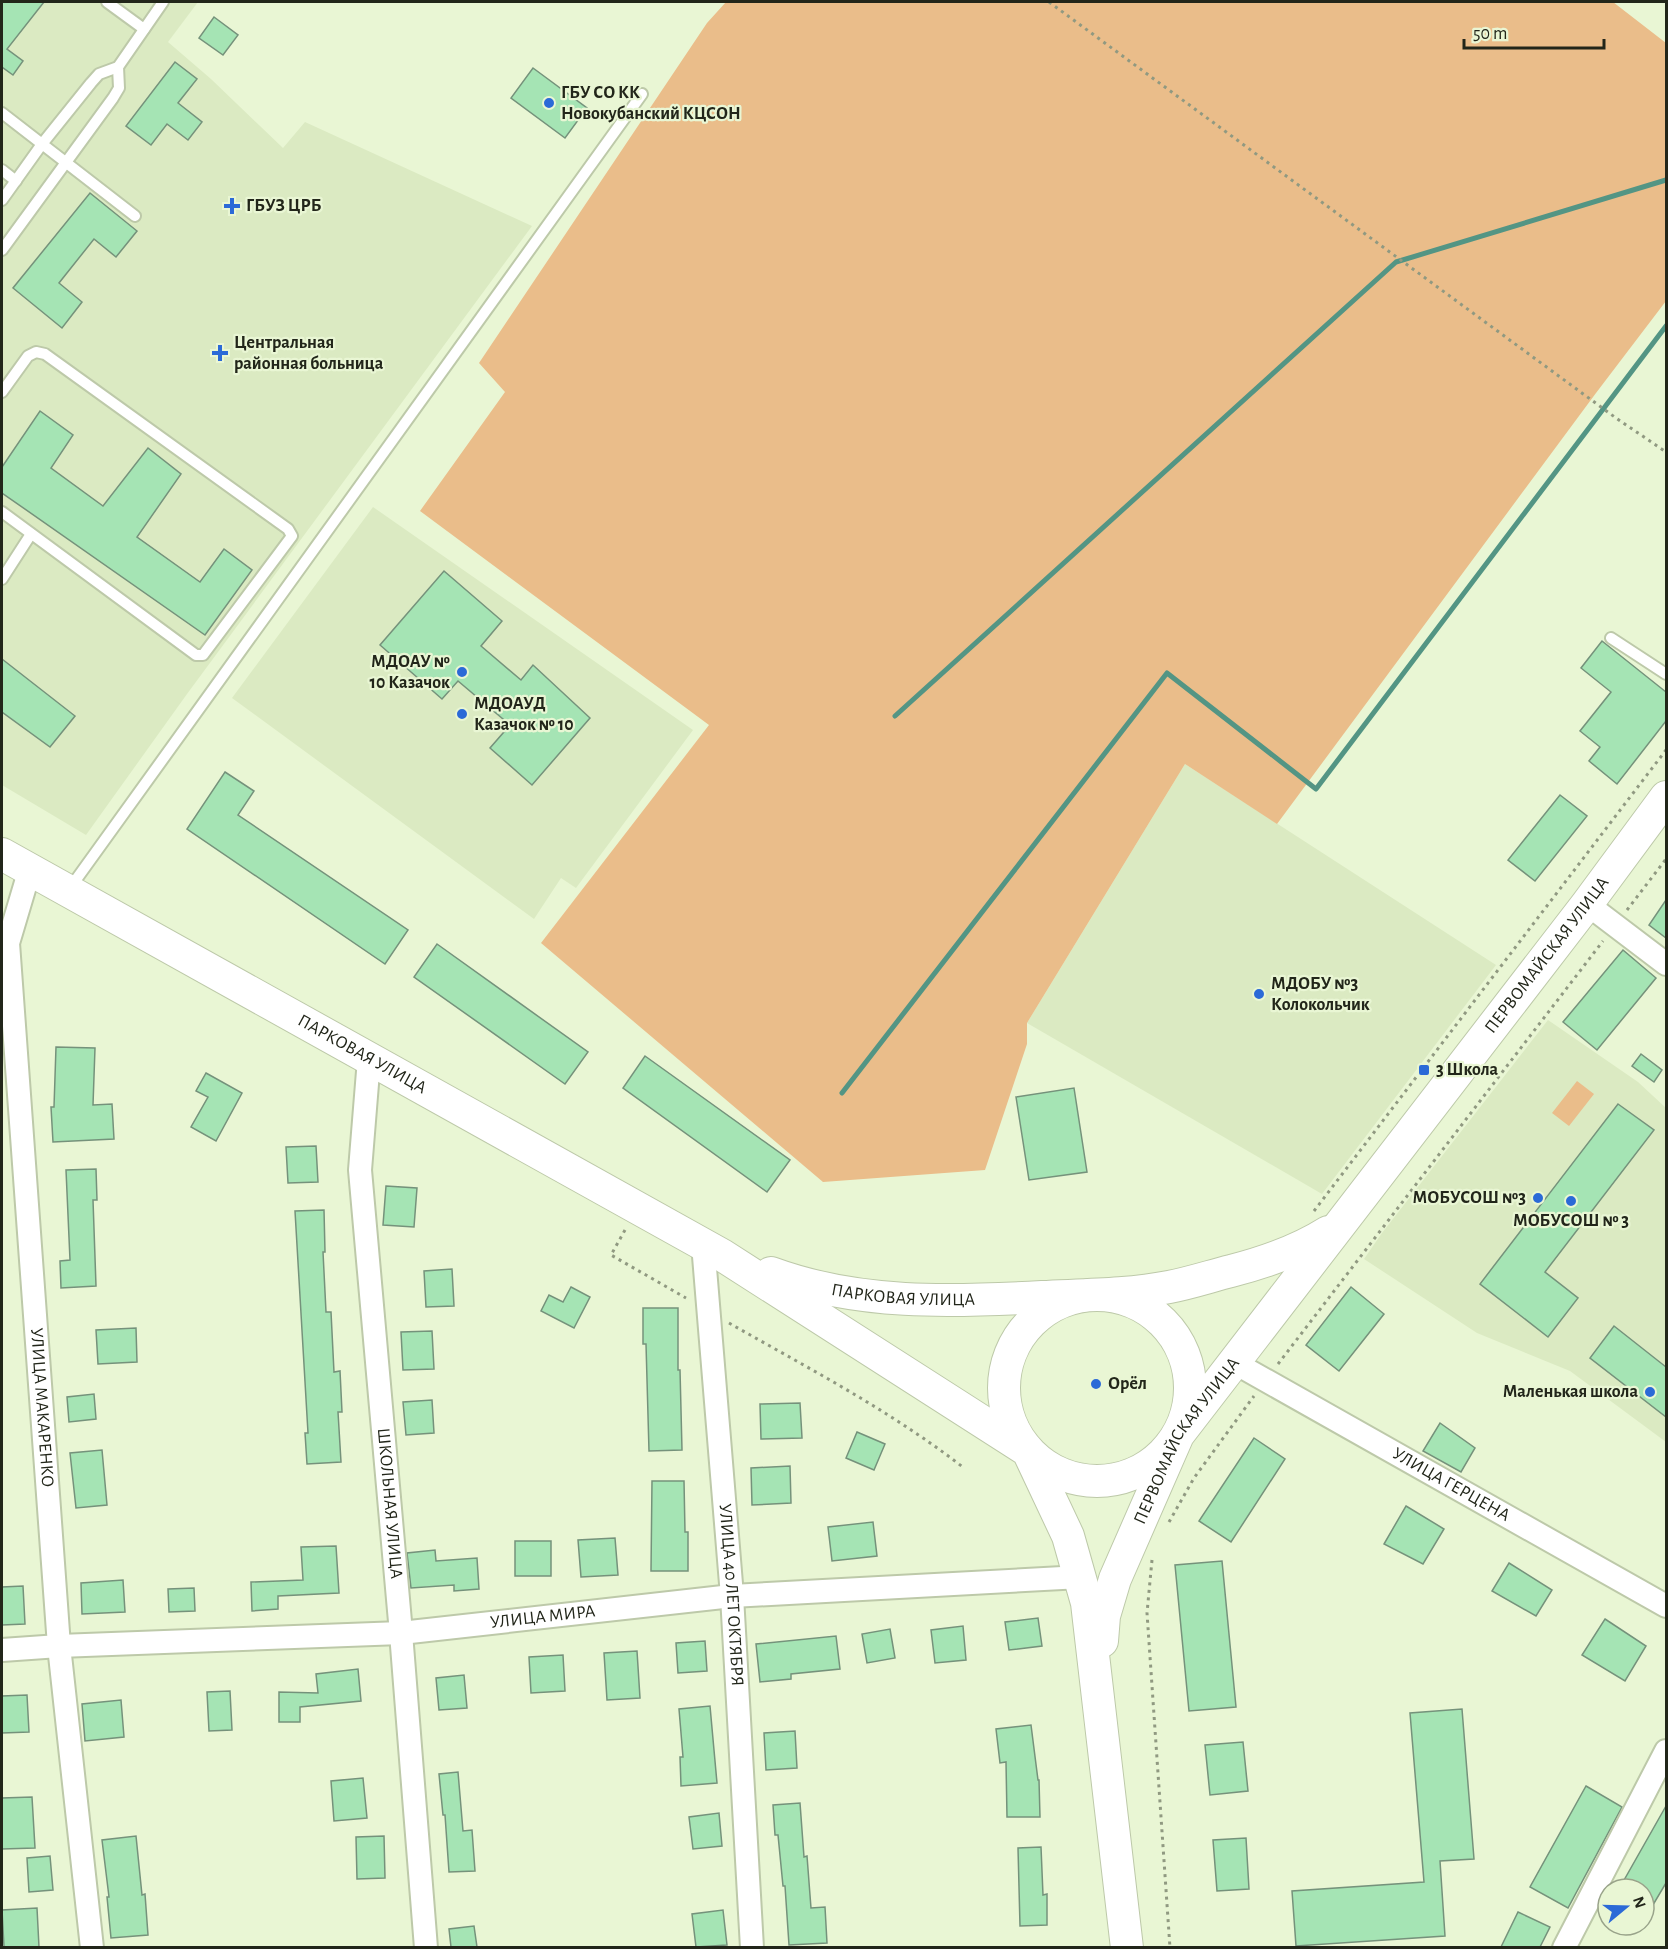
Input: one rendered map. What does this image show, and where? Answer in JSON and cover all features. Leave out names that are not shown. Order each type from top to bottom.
[{"type":"main road","name":"ПЕРВОМАЙСКАЯ УЛИЦА","points":[[1091,1294],[1168,1287],[1266,1262],[1308,1245],[1326,1219],[1587,904],[1666,797]]},
{"type":"main road","name":"ПАРКОВАЯ УЛИЦА","points":[[2,854],[712,1250],[1028,1451]]},
{"type":"main road","name":"ПЕРВОМАЙСКАЯ УЛИЦА","points":[[1098,1684],[1104,1616],[1115,1579],[1178,1435],[1234,1363],[1326,1219]]},
{"type":"main road","name":"ПАРКОВАЯ УЛИЦА","points":[[712,1250],[790,1280],[831,1291],[870,1297],[961,1301],[1091,1294]]},
{"type":"main road","points":[[1091,1294],[1111,1295],[1136,1302],[1158,1316],[1175,1336],[1186,1359],[1190,1385],[1188,1411],[1178,1435],[1162,1455],[1143,1470],[1119,1479],[1095,1481],[1070,1478],[1047,1467],[1028,1451],[1013,1429],[1005,1402],[1004,1375],[1011,1349],[1026,1326],[1047,1308],[1072,1297],[1091,1294]]},
{"type":"main road","name":"ПЕРВОМАЙСКАЯ УЛИЦА","points":[[1028,1451],[1068,1536],[1088,1603],[1127,1947]]},
{"type":"street","name":"УЛИЦА МАКАРЕНКО","points":[[30,869],[8,943],[12,1151],[59,1646],[92,1947]]},
{"type":"street","points":[[1587,904],[1666,964]]},
{"type":"street","name":"ШКОЛЬНАЯ УЛИЦА","points":[[369,1059],[360,1170],[426,1947]]},
{"type":"street","name":"УЛИЦА 40 ЛЕТ ОКТЯБРЯ","points":[[712,1250],[708,1311],[732,1596],[752,1947]]},
{"type":"street","name":"УЛИЦА ГЕРЦЕНА","points":[[1234,1363],[1666,1606]]},
{"type":"street","name":"УЛИЦА МИРА","points":[[2,1650],[401,1633],[732,1596],[1082,1577]]},
{"type":"street","points":[[1564,1947],[1666,1751]]},
{"type":"lane","points":[[107,2],[144,29]]},
{"type":"lane","points":[[2,250],[113,98],[118,88],[118,67],[163,2]]},
{"type":"lane","points":[[2,200],[42,144],[99,74],[118,67]]},
{"type":"lane","points":[[68,891],[642,94]]},
{"type":"lane","points":[[2,113],[135,216]]},
{"type":"lane","points":[[2,170],[16,181]]},
{"type":"lane","points":[[2,392],[28,356],[36,352],[45,354],[288,529],[292,536],[202,655],[196,655],[2,512]]},
{"type":"lane","points":[[2,579],[31,534]]},
{"type":"lane","points":[[1611,638],[1666,674]]},
{"type":"path","points":[[1049,2],[1666,452]]},
{"type":"path","points":[[1326,1219],[1666,750]]},
{"type":"path","points":[[1168,1524],[1194,1478],[1266,1381],[1666,859]]},
{"type":"path","points":[[637,1208],[611,1255],[865,1401],[941,1450],[964,1468]]},
{"type":"path","points":[[1153,1552],[1147,1613],[1170,1947]]},
{"type":"shaded area","name":"Центральная районная больница","points":[[2,2],[198,2],[168,42],[211,79],[283,148],[305,122],[532,226],[187,694],[86,835],[2,785]]},
{"type":"shaded area","points":[[726,2],[1613,2],[1666,43],[1666,301],[1277,824],[1185,764],[1027,1023],[1027,1044],[985,1170],[823,1182],[541,943],[709,725],[420,511],[505,392],[479,363],[707,23]]},
{"type":"shaded area","name":"МДОАУД Казачок № 10","points":[[373,507],[693,730],[576,888],[561,878],[534,919],[232,698]]},
{"type":"shaded area","name":"МДОБУ №3 Колокольчик","points":[[1185,764],[1496,965],[1322,1194],[1027,1023]]},
{"type":"shaded area","name":"МОБУСОШ №3","points":[[1548,1020],[1638,1082],[1666,1108],[1666,1442],[1570,1371],[1477,1333],[1364,1259]]},
{"type":"shaded area","points":[[1577,1081],[1594,1094],[1569,1126],[1552,1113]]},
{"type":"building","points":[[2,2],[44,2],[7,49],[23,61],[13,75],[2,67]]},
{"type":"building","points":[[214,17],[238,35],[223,55],[199,38]]},
{"type":"building","points":[[175,62],[197,79],[178,103],[202,122],[188,140],[167,124],[151,145],[126,126]]},
{"type":"building","name":"ГБУ СО КК Новокубанский КЦСОН","points":[[533,68],[587,108],[565,138],[511,98]]},
{"type":"building","points":[[90,193],[137,231],[116,257],[94,239],[59,283],[82,302],[62,328],[13,288]]},
{"type":"building","points":[[40,411],[73,435],[51,468],[103,506],[148,448],[181,474],[137,537],[200,582],[224,549],[252,570],[205,635],[2,493],[2,467]]},
{"type":"building","name":"МДОАУ № 10 Казачок","points":[[444,571],[502,621],[481,646],[521,680],[533,665],[590,718],[532,785],[490,748],[510,725],[458,681],[442,699],[380,645]]},
{"type":"building","points":[[1602,641],[1666,692],[1666,721],[1617,784],[1589,761],[1600,747],[1580,731],[1611,692],[1581,668]]},
{"type":"building","points":[[2,659],[75,716],[50,747],[2,712]]},
{"type":"building","points":[[225,772],[254,791],[238,815],[408,930],[385,964],[187,829]]},
{"type":"building","points":[[1560,795],[1587,816],[1535,881],[1508,860]]},
{"type":"building","points":[[1666,900],[1666,938],[1649,925]]},
{"type":"building","points":[[437,944],[588,1052],[565,1084],[414,977]]},
{"type":"building","points":[[1623,950],[1656,978],[1597,1050],[1563,1022]]},
{"type":"building","points":[[56,1047],[95,1048],[93,1105],[112,1104],[114,1139],[53,1142],[51,1107],[54,1107]]},
{"type":"building","points":[[1641,1054],[1662,1070],[1654,1082],[1632,1066]]},
{"type":"building","points":[[645,1056],[790,1160],[767,1192],[623,1088]]},
{"type":"building","points":[[206,1073],[242,1093],[216,1141],[191,1127],[208,1097],[196,1091]]},
{"type":"building","points":[[1074,1088],[1087,1172],[1029,1180],[1016,1097]]},
{"type":"building","name":"МОБУСОШ № 3","points":[[1618,1104],[1654,1130],[1545,1272],[1578,1298],[1548,1337],[1480,1284]]},
{"type":"building","points":[[316,1146],[318,1182],[288,1183],[286,1147]]},
{"type":"building","points":[[96,1169],[97,1200],[93,1200],[96,1286],[61,1288],[60,1261],[70,1260],[66,1170]]},
{"type":"building","points":[[386,1186],[417,1188],[414,1227],[383,1225]]},
{"type":"building","points":[[324,1210],[325,1252],[323,1252],[326,1312],[331,1312],[334,1372],[340,1371],[342,1412],[338,1412],[341,1462],[307,1464],[305,1433],[308,1433],[295,1211]]},
{"type":"building","points":[[452,1269],[454,1306],[426,1307],[424,1271]]},
{"type":"building","points":[[571,1287],[590,1297],[574,1328],[541,1311],[549,1295],[563,1302]]},
{"type":"building","points":[[1351,1287],[1384,1314],[1339,1371],[1306,1345]]},
{"type":"building","points":[[643,1308],[678,1308],[682,1450],[649,1451]]},
{"type":"building","name":"Маленькая школа","points":[[1614,1326],[1666,1367],[1666,1417],[1590,1358]]},
{"type":"building","points":[[136,1328],[137,1362],[98,1364],[96,1330]]},
{"type":"building","points":[[432,1331],[434,1369],[403,1370],[401,1332]]},
{"type":"building","points":[[94,1394],[96,1419],[69,1422],[67,1397]]},
{"type":"building","points":[[432,1400],[434,1433],[406,1435],[403,1402]]},
{"type":"building","points":[[800,1403],[802,1438],[761,1439],[760,1404]]},
{"type":"building","points":[[1440,1423],[1475,1448],[1461,1472],[1423,1451]]},
{"type":"building","points":[[857,1432],[885,1444],[874,1470],[846,1458]]},
{"type":"building","points":[[1254,1438],[1285,1459],[1231,1542],[1199,1521]]},
{"type":"building","points":[[102,1450],[107,1505],[76,1508],[70,1453]]},
{"type":"building","points":[[790,1466],[791,1503],[752,1505],[751,1468]]},
{"type":"building","points":[[652,1481],[684,1481],[688,1571],[651,1571]]},
{"type":"building","points":[[1406,1506],[1444,1529],[1423,1564],[1384,1544]]},
{"type":"building","points":[[873,1522],[877,1556],[832,1561],[828,1527]]},
{"type":"building","points":[[615,1538],[618,1575],[581,1577],[578,1540]]},
{"type":"building","points":[[515,1541],[551,1541],[551,1576],[515,1576]]},
{"type":"building","points":[[336,1546],[339,1593],[278,1596],[278,1609],[252,1611],[251,1582],[303,1580],[301,1547]]},
{"type":"building","points":[[435,1550],[436,1561],[477,1558],[479,1589],[454,1591],[454,1585],[411,1588],[407,1553]]},
{"type":"building","points":[[1222,1561],[1236,1707],[1189,1711],[1175,1565]]},
{"type":"building","points":[[1509,1563],[1552,1590],[1536,1616],[1492,1591]]},
{"type":"building","points":[[123,1580],[125,1612],[82,1614],[81,1583]]},
{"type":"building","points":[[23,1586],[25,1624],[2,1625],[2,1587]]},
{"type":"building","points":[[194,1588],[195,1611],[169,1612],[168,1589]]},
{"type":"building","points":[[1038,1618],[1042,1646],[1009,1650],[1005,1622]]},
{"type":"building","points":[[1605,1619],[1646,1646],[1625,1681],[1582,1655]]},
{"type":"building","points":[[963,1626],[966,1660],[935,1663],[931,1630]]},
{"type":"building","points":[[890,1629],[895,1658],[867,1663],[862,1634]]},
{"type":"building","points":[[836,1636],[840,1669],[791,1674],[791,1679],[760,1682],[756,1644]]},
{"type":"building","points":[[705,1641],[707,1671],[678,1673],[676,1643]]},
{"type":"building","points":[[637,1651],[640,1698],[607,1700],[604,1653]]},
{"type":"building","points":[[563,1655],[565,1691],[531,1693],[529,1657]]},
{"type":"building","points":[[358,1669],[361,1701],[300,1707],[300,1722],[279,1722],[279,1692],[318,1693],[316,1674]]},
{"type":"building","points":[[464,1675],[467,1708],[439,1710],[436,1678]]},
{"type":"building","points":[[230,1691],[232,1730],[209,1731],[207,1692]]},
{"type":"building","points":[[27,1695],[29,1732],[2,1733],[2,1696]]},
{"type":"building","points":[[121,1700],[124,1737],[85,1741],[82,1704]]},
{"type":"building","points":[[710,1706],[717,1783],[681,1786],[680,1757],[683,1757],[679,1709]]},
{"type":"building","points":[[1462,1709],[1474,1859],[1440,1861],[1445,1936],[1296,1946],[1292,1891],[1424,1882],[1410,1713]]},
{"type":"building","points":[[1031,1725],[1039,1780],[1040,1817],[1007,1817],[1006,1762],[1000,1763],[996,1729]]},
{"type":"building","points":[[795,1731],[797,1768],[766,1770],[764,1733]]},
{"type":"building","points":[[1243,1742],[1248,1791],[1210,1795],[1205,1745]]},
{"type":"building","points":[[458,1772],[463,1831],[472,1830],[475,1871],[449,1872],[445,1815],[443,1815],[439,1774]]},
{"type":"building","points":[[363,1778],[367,1818],[334,1821],[331,1781]]},
{"type":"building","points":[[1586,1786],[1622,1807],[1568,1908],[1530,1887]]},
{"type":"building","points":[[32,1797],[35,1848],[2,1849],[2,1798]]},
{"type":"building","points":[[800,1803],[811,1908],[825,1907],[827,1943],[789,1945],[785,1886],[783,1886],[778,1835],[775,1835],[773,1805]]},
{"type":"building","points":[[1666,1806],[1666,1883],[1656,1900],[1656,1877],[1626,1877]]},
{"type":"building","points":[[719,1813],[722,1846],[693,1849],[689,1817]]},
{"type":"building","points":[[136,1836],[142,1895],[145,1894],[148,1935],[111,1938],[102,1840]]},
{"type":"building","points":[[384,1836],[385,1878],[357,1879],[356,1837]]},
{"type":"building","points":[[1246,1838],[1249,1889],[1217,1891],[1213,1840]]},
{"type":"building","points":[[1041,1847],[1043,1895],[1047,1894],[1047,1925],[1020,1926],[1018,1848]]},
{"type":"building","points":[[50,1856],[53,1890],[29,1892],[27,1858]]},
{"type":"building","points":[[37,1908],[39,1947],[4,1947],[2,1910]]},
{"type":"building","points":[[723,1910],[727,1945],[696,1947],[692,1914]]},
{"type":"building","points":[[1518,1912],[1550,1927],[1540,1947],[1501,1947]]},
{"type":"building","points":[[474,1926],[477,1947],[451,1947],[449,1929]]},
{"type":"waterway","points":[[895,716],[1396,262],[1666,180]]},
{"type":"waterway","points":[[842,1093],[1167,673],[1316,789],[1666,326]]},
{"type":"place","name":"ГБУ СО КК Новокубанский КЦСОН","points":[[549,103]]},
{"type":"place","name":"ГБУЗ ЦРБ","points":[[232,206]]},
{"type":"place","name":"Центральная районная больница","points":[[220,353]]},
{"type":"place","name":"МДОАУ № 10 Казачок","points":[[462,672]]},
{"type":"place","name":"МДОАУД Казачок № 10","points":[[462,714]]},
{"type":"place","name":"МДОБУ №3 Колокольчик","points":[[1259,994]]},
{"type":"place","name":"3 Школа","points":[[1424,1070]]},
{"type":"place","name":"МОБУСОШ №3","points":[[1538,1198]]},
{"type":"place","name":"МОБУСОШ № 3","points":[[1571,1201]]},
{"type":"place","name":"Орёл","points":[[1096,1384]]},
{"type":"place","name":"Маленькая школа","points":[[1650,1392]]}]
